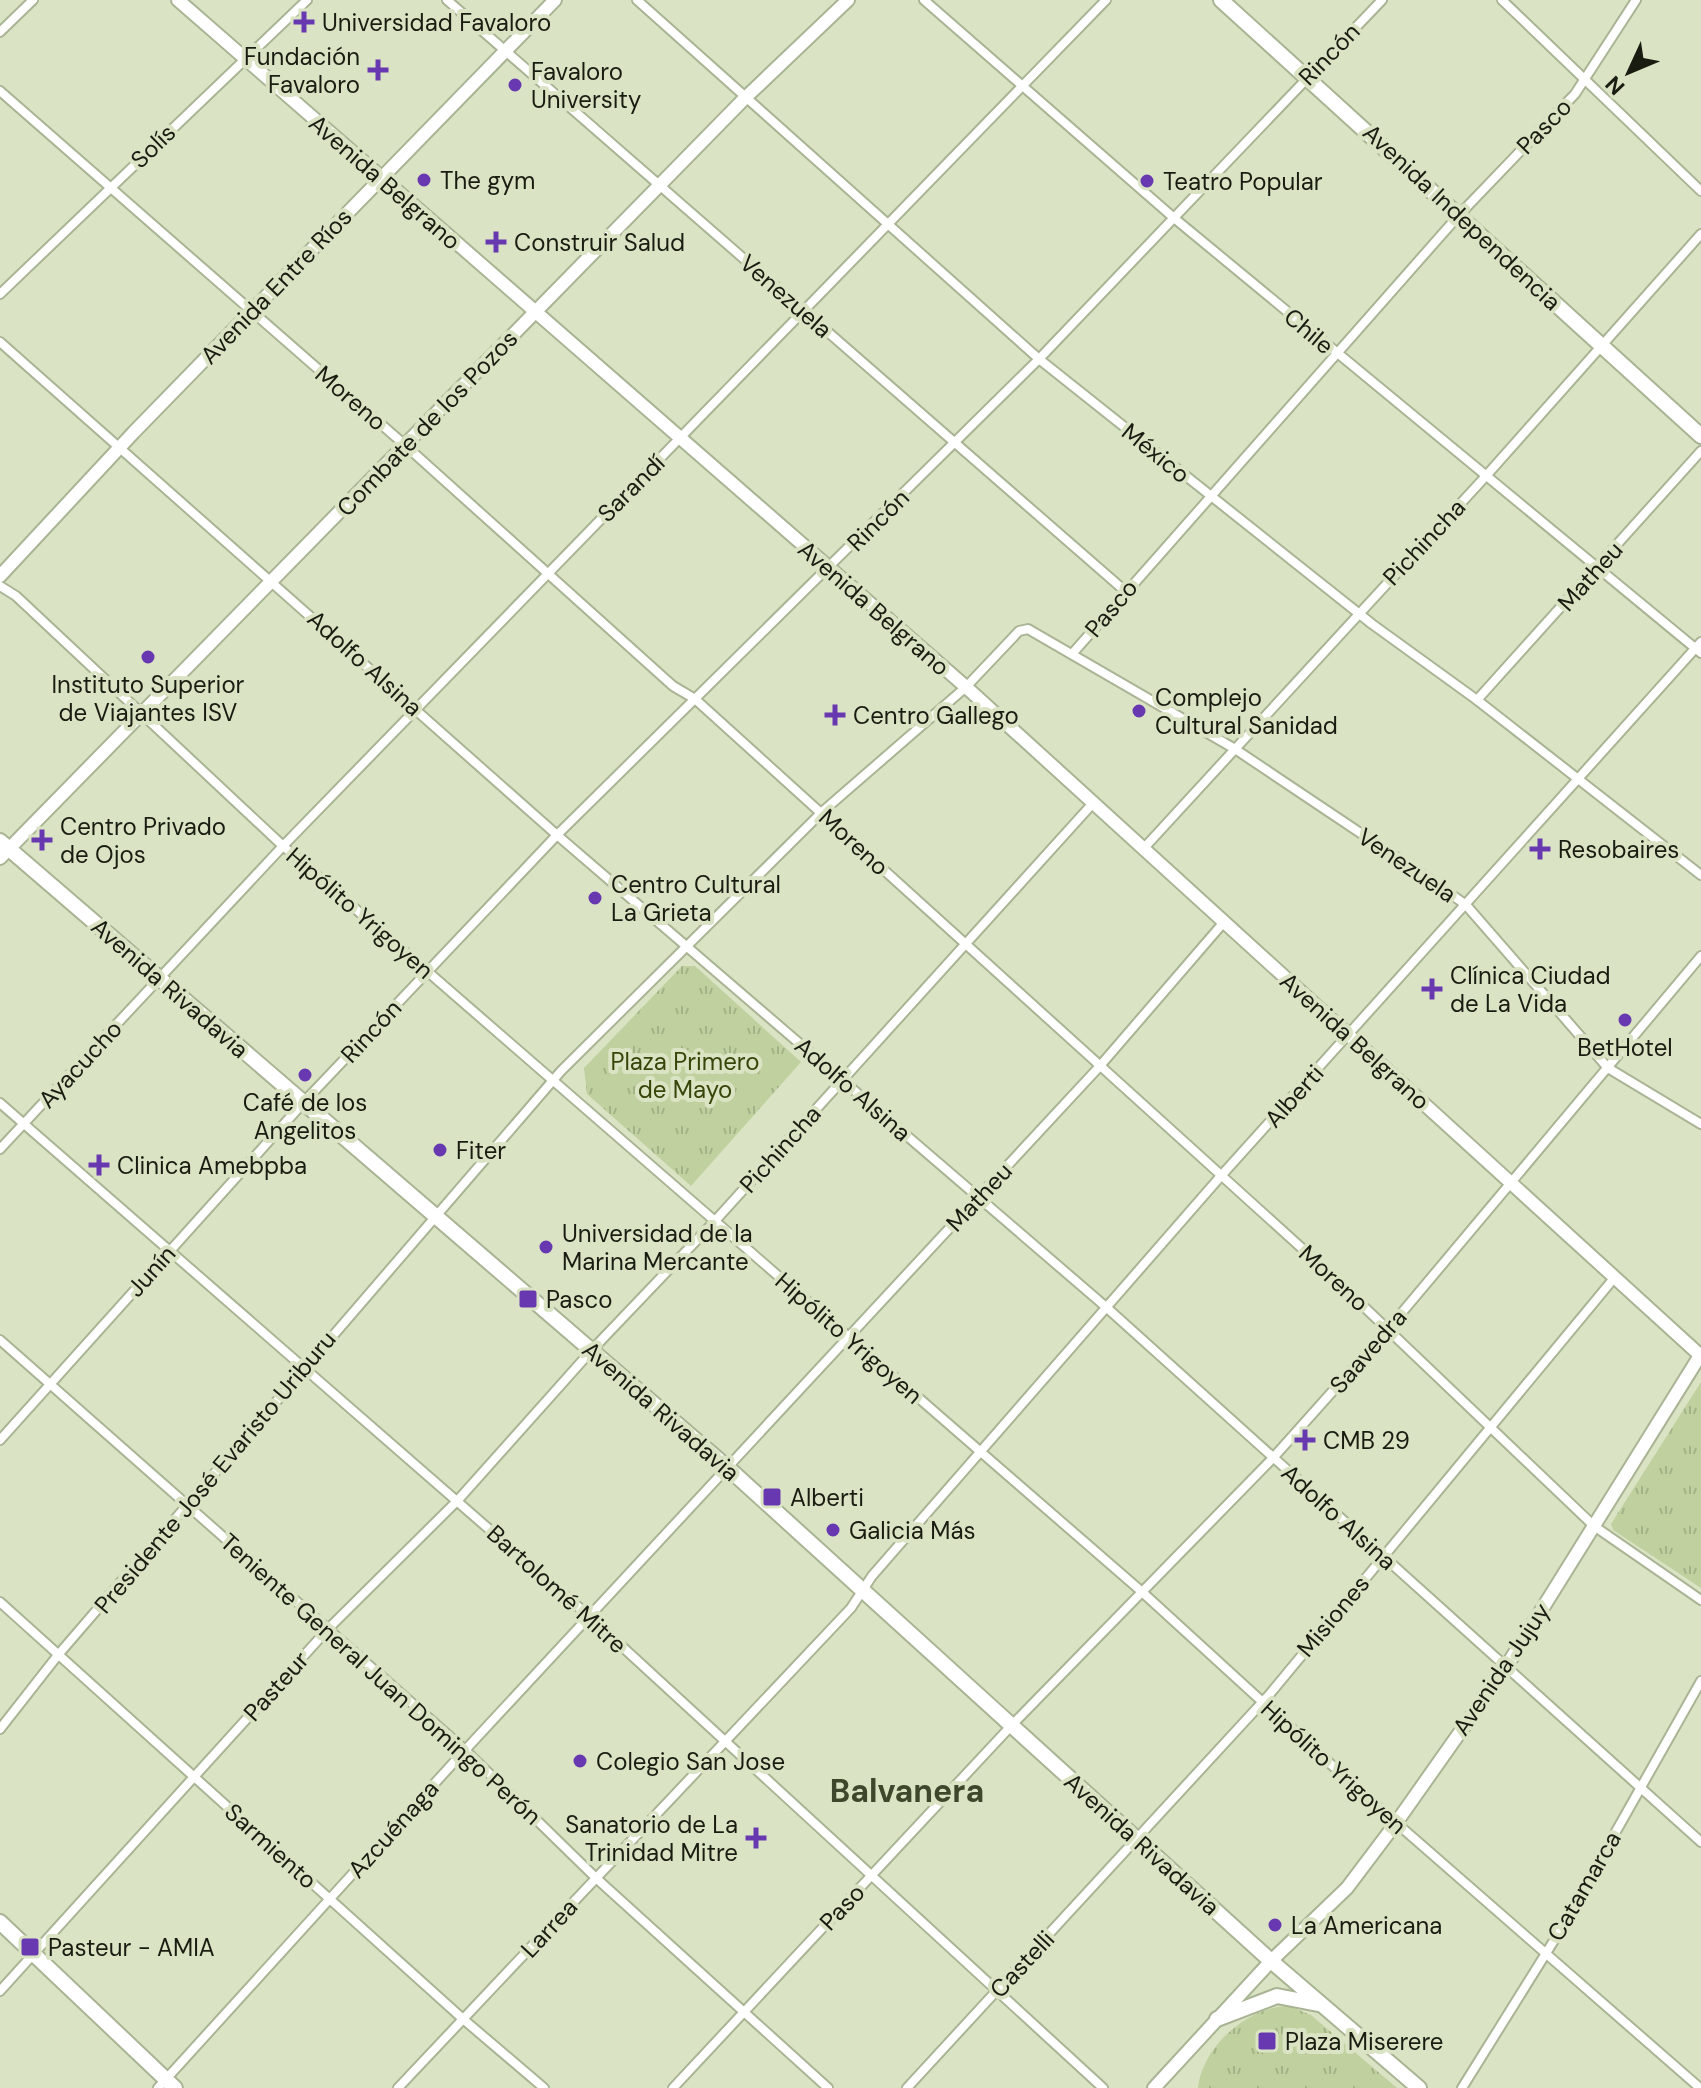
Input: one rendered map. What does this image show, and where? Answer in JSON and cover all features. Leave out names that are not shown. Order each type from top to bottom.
[{"type":"main road","name":"Avenida Belgrano","points":[[178,0],[966,687],[1701,1355]]},
{"type":"main road","name":"Avenida Entre Ríos","points":[[0,576],[119,447],[555,0]]},
{"type":"main road","name":"Combate de los Pozos","points":[[3,849],[273,582],[744,99],[848,0]]},
{"type":"main road","name":"Avenida Independencia","points":[[1221,0],[1701,436]]},
{"type":"main road","name":"Avenida Rivadavia","points":[[3,849],[159,979],[728,1468],[1271,1961],[1419,2088]]},
{"type":"main road","name":"Avenida Jujuy","points":[[1154,2088],[1271,1961],[1347,1888],[1396,1823],[1506,1667],[1701,1355]]},
{"type":"main road","points":[[0,1922],[166,2085]]},
{"type":"main road","points":[[1217,2019],[1277,1996],[1322,2005]]},
{"type":"street","points":[[0,32],[33,0]]},
{"type":"street","name":"Solís","points":[[0,294],[307,0]]},
{"type":"street","name":"Venezuela","points":[[447,0],[801,310],[956,440],[1125,591]]},
{"type":"street","name":"México","points":[[637,0],[744,99],[1039,359],[1358,613],[1477,700],[1701,875]]},
{"type":"street","name":"Chile","points":[[924,0],[1174,218],[1485,477],[1699,648]]},
{"type":"street","name":"Sarandí","points":[[159,979],[283,846],[801,310],[1106,0]]},
{"type":"street","name":"Rincón","points":[[303,1103],[557,835],[1039,359],[1382,0]]},
{"type":"street","points":[[1502,0],[1701,191]]},
{"type":"street","name":"Pasco","points":[[433,1216],[553,1082],[685,944],[822,812],[966,687],[1019,631],[1028,629],[1072,654],[1459,215],[1584,82],[1636,0]]},
{"type":"street","name":"Moreno","points":[[0,91],[406,446],[673,686],[695,699],[822,812],[1389,1328],[1594,1526],[1701,1600]]},
{"type":"street","name":"Pichincha","points":[[1145,847],[1485,477],[1701,234]]},
{"type":"street","name":"Adolfo Alsina","points":[[0,342],[557,835],[1106,1307],[1701,1842]]},
{"type":"street","name":"Matheu","points":[[1477,700],[1701,451]]},
{"type":"street","name":"Hipólito Yrigoyen","points":[[0,586],[16,596],[139,715],[283,846],[1141,1591],[1396,1823],[1697,2085]]},
{"type":"street","name":"Alberti","points":[[862,1590],[1220,1177],[1699,648]]},
{"type":"street","name":"Venezuela","points":[[1072,654],[1235,749],[1466,905],[1608,1068],[1701,1124]]},
{"type":"street","name":"Pichincha","points":[[591,1351],[714,1222],[1094,802]]},
{"type":"street","name":"Matheu","points":[[728,1468],[1099,1067],[1224,922]]},
{"type":"street","name":"Saavedra","points":[[1011,1726],[1273,1458],[1389,1328],[1701,956]]},
{"type":"street","name":"Ayacucho","points":[[0,1149],[159,979]]},
{"type":"street","name":"Bartolomé Mitre","points":[[0,1103],[591,1618],[1103,2088]]},
{"type":"street","name":"Junín","points":[[0,1440],[303,1103]]},
{"type":"street","name":"Presidente José Evaristo Uriburu","points":[[0,1729],[58,1655],[433,1216]]},
{"type":"street","name":"Misiones","points":[[1137,1839],[1261,1703],[1493,1429],[1615,1277]]},
{"type":"street","name":"Teniente General Juan Domingo Perón","points":[[0,1340],[465,1750],[596,1878],[828,2088]]},
{"type":"street","name":"Pasteur","points":[[0,1991],[328,1629],[458,1500],[591,1351]]},
{"type":"street","name":"Azcuénaga","points":[[166,2085],[465,1750],[728,1468]]},
{"type":"street","name":"Larrea","points":[[398,2088],[851,1608],[862,1590]]},
{"type":"street","name":"Sarmiento","points":[[0,1602],[463,2019],[544,2088]]},
{"type":"street","name":"Catamarca","points":[[1462,2088],[1546,1954],[1701,1681]]},
{"type":"street","name":"Paso","points":[[673,2088],[1011,1726]]},
{"type":"street","name":"Castelli","points":[[907,2088],[1137,1839]]},
{"type":"green space","name":"Plaza Primero de Mayo","points":[[682,966],[695,966],[801,1062],[691,1186],[587,1094],[584,1068]]},
{"type":"green space","points":[[1701,1382],[1701,1588],[1613,1530],[1611,1524]]},
{"type":"green space","name":"Plaza Miserere","points":[[1289,2006],[1311,2015],[1397,2088],[1198,2088],[1208,2058],[1230,2032],[1258,2013]]},
{"type":"place","name":"Universidad Favaloro","points":[[304,22]]},
{"type":"place","name":"Fundación Favaloro","points":[[378,70]]},
{"type":"place","name":"Favaloro University","points":[[515,85]]},
{"type":"place","name":"The gym","points":[[424,180]]},
{"type":"place","name":"Teatro Popular","points":[[1147,181]]},
{"type":"place","name":"Construir Salud","points":[[496,242]]},
{"type":"place","name":"Instituto Superior de Viajantes ISV","points":[[148,657]]},
{"type":"place","name":"Complejo Cultural Sanidad","points":[[1139,711]]},
{"type":"place","name":"Centro Gallego","points":[[835,715]]},
{"type":"place","name":"Centro Privado de Ojos","points":[[42,840]]},
{"type":"place","name":"Resobaires","points":[[1540,849]]},
{"type":"place","name":"Centro Cultural La Grieta","points":[[595,898]]},
{"type":"place","name":"Clínica Ciudad de La Vida","points":[[1432,989]]},
{"type":"place","name":"BetHotel","points":[[1625,1020]]},
{"type":"place","name":"Café de los Angelitos","points":[[305,1075]]},
{"type":"place","name":"Fiter","points":[[440,1150]]},
{"type":"place","name":"Clinica Amebpba","points":[[99,1165]]},
{"type":"place","name":"Universidad de la Marina Mercante","points":[[546,1247]]},
{"type":"place","name":"Pasco","points":[[528,1299]]},
{"type":"place","name":"CMB 29","points":[[1305,1440]]},
{"type":"place","name":"Alberti","points":[[772,1497]]},
{"type":"place","name":"Galicia Más","points":[[833,1530]]},
{"type":"place","name":"Colegio San Jose","points":[[580,1761]]},
{"type":"place","name":"Sanatorio de La Trinidad Mitre","points":[[756,1838]]},
{"type":"place","name":"La Americana","points":[[1275,1925]]},
{"type":"place","name":"Pasteur - AMIA","points":[[30,1947]]},
{"type":"place","name":"Plaza Miserere","points":[[1267,2041]]},
{"type":"district","name":"Balvanera","points":[[907,1791]]}]
